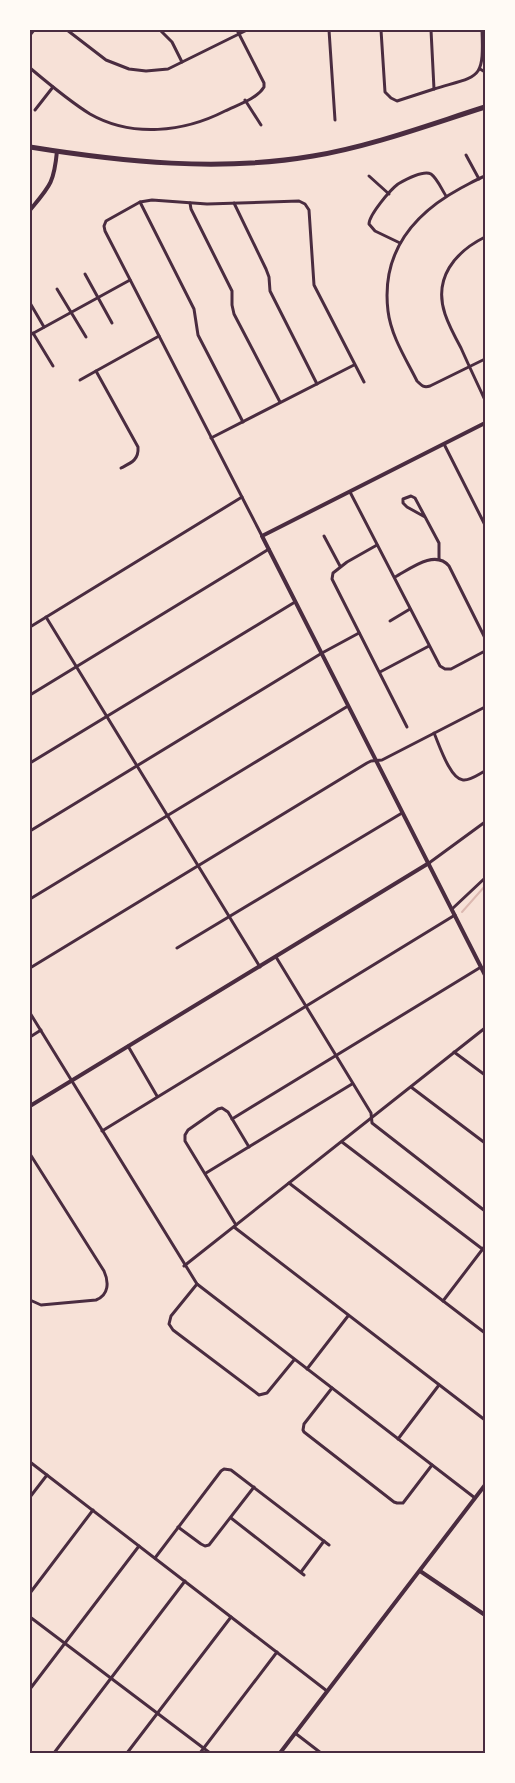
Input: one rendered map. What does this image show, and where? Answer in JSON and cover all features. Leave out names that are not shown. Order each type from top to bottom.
[{"type":"main road","points":[[30,146],[106,157],[180,164],[267,162],[313,156],[358,147],[485,107]]},
{"type":"street","points":[[30,35],[34,30]]},
{"type":"street","points":[[68,30],[106,60],[129,69],[146,71],[168,69],[238,32],[247,30]]},
{"type":"street","points":[[160,30],[172,42],[182,62]]},
{"type":"street","points":[[328,30],[335,120]]},
{"type":"street","points":[[381,30],[385,92],[397,101],[470,78],[480,69],[484,48],[482,30]]},
{"type":"street","points":[[432,30],[434,89]]},
{"type":"street","points":[[30,68],[91,114],[118,125],[144,130],[165,130],[191,125],[210,118],[261,92],[264,83],[238,32]]},
{"type":"street","points":[[480,69],[485,72]]},
{"type":"street","points":[[35,110],[53,87]]},
{"type":"street","points":[[245,100],[261,125]]},
{"type":"street","points":[[30,210],[52,181],[57,151]]},
{"type":"street","points":[[466,155],[478,179]]},
{"type":"street","points":[[400,243],[375,231],[369,224],[371,216],[399,184],[425,173],[433,176],[446,196]]},
{"type":"street","points":[[369,176],[390,194]]},
{"type":"street","points":[[485,176],[446,196],[423,214],[400,243],[389,280],[388,311],[395,335],[417,382],[424,387],[430,386],[485,358]]},
{"type":"street","points":[[364,382],[314,285],[309,210],[307,206],[299,201],[190,203],[152,200],[140,202],[107,220],[104,224],[105,231],[485,975]]},
{"type":"street","points":[[140,202],[194,309],[198,335],[243,422]]},
{"type":"street","points":[[190,203],[191,209],[232,290],[234,314],[280,402]]},
{"type":"street","points":[[234,203],[268,274],[270,291],[317,384]]},
{"type":"street","points":[[485,237],[458,255],[448,270],[442,297],[444,312],[485,400]]},
{"type":"street","points":[[85,274],[112,323]]},
{"type":"street","points":[[52,366],[32,334],[130,280]]},
{"type":"street","points":[[58,289],[86,337]]},
{"type":"street","points":[[30,303],[44,327]]},
{"type":"street","points":[[80,380],[159,336]]},
{"type":"street","points":[[211,438],[354,365]]},
{"type":"street","points":[[96,371],[138,447],[136,458],[121,468]]},
{"type":"street","points":[[262,536],[485,423]]},
{"type":"street","points":[[444,444],[485,526]]},
{"type":"street","points":[[350,492],[440,666],[446,670],[451,669],[485,652]]},
{"type":"street","points":[[425,517],[407,507],[403,503],[403,499],[409,496],[414,497],[425,517],[440,546],[439,559]]},
{"type":"street","points":[[30,627],[242,497]]},
{"type":"street","points":[[324,536],[340,566]]},
{"type":"street","points":[[378,545],[340,566],[333,573],[332,578],[407,727]]},
{"type":"street","points":[[30,695],[269,549]]},
{"type":"street","points":[[395,577],[429,560],[439,559],[444,561],[449,566],[485,638]]},
{"type":"street","points":[[30,763],[295,602]]},
{"type":"street","points":[[390,621],[410,609]]},
{"type":"street","points":[[46,617],[260,967]]},
{"type":"street","points":[[30,831],[322,653],[359,633]]},
{"type":"street","points":[[380,672],[430,646]]},
{"type":"street","points":[[30,899],[348,706]]},
{"type":"street","points":[[30,968],[366,764],[382,760],[485,707]]},
{"type":"street","points":[[434,733],[452,774],[458,779],[466,780],[485,771]]},
{"type":"street","points":[[177,948],[402,812]]},
{"type":"street","points":[[30,1106],[429,863],[485,822]]},
{"type":"street","points":[[452,909],[485,878]]},
{"type":"street","points":[[102,1131],[454,915]]},
{"type":"street","points":[[276,957],[371,1113],[373,1125],[485,1210]]},
{"type":"street","points":[[232,1119],[481,967]]},
{"type":"street","points":[[30,1013],[184,1266],[197,1284],[475,1498]]},
{"type":"street","points":[[184,1266],[485,1028]]},
{"type":"street","points":[[30,1037],[41,1030]]},
{"type":"street","points":[[128,1046],[157,1096]]},
{"type":"street","points":[[454,1052],[485,1075]]},
{"type":"street","points":[[206,1173],[352,1084]]},
{"type":"street","points":[[411,1086],[485,1143]]},
{"type":"street","points":[[249,1147],[226,1110],[220,1108],[188,1130],[185,1135],[185,1141],[206,1173],[235,1226],[348,1316],[485,1420]]},
{"type":"street","points":[[342,1142],[484,1249],[443,1301]]},
{"type":"street","points":[[30,1154],[106,1274],[108,1288],[103,1296],[96,1300],[41,1305],[30,1300]]},
{"type":"street","points":[[289,1183],[485,1333]]},
{"type":"street","points":[[197,1284],[171,1316],[169,1324],[173,1330],[258,1395],[267,1393],[294,1360]]},
{"type":"street","points":[[307,1369],[348,1316]]},
{"type":"street","points":[[398,1439],[439,1385]]},
{"type":"street","points":[[332,1388],[304,1424],[304,1432],[394,1502],[397,1504],[403,1503],[432,1465]]},
{"type":"street","points":[[30,1462],[327,1691]]},
{"type":"street","points":[[154,1558],[224,1469],[231,1470],[329,1545]]},
{"type":"street","points":[[30,1497],[47,1475]]},
{"type":"street","points":[[280,1753],[485,1485]]},
{"type":"street","points":[[178,1526],[201,1544],[208,1546],[254,1487]]},
{"type":"street","points":[[30,1593],[93,1510]]},
{"type":"street","points":[[231,1518],[304,1575]]},
{"type":"street","points":[[301,1572],[324,1541]]},
{"type":"street","points":[[30,1688],[139,1546]]},
{"type":"street","points":[[420,1571],[485,1616]]},
{"type":"street","points":[[54,1753],[185,1581]]},
{"type":"street","points":[[30,1617],[210,1753]]},
{"type":"street","points":[[127,1753],[231,1617]]},
{"type":"street","points":[[200,1753],[277,1652]]},
{"type":"street","points":[[295,1733],[321,1753]]},
{"type":"waterway","points":[[462,912],[485,886]]}]
